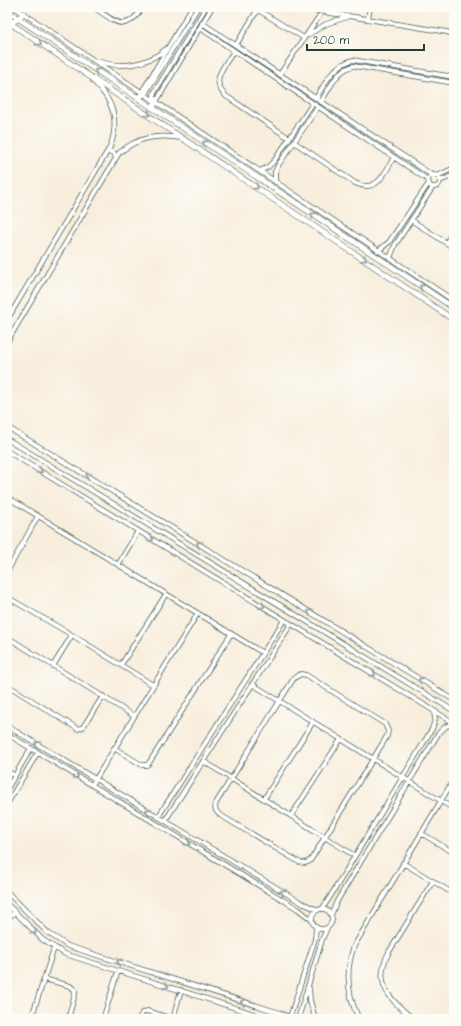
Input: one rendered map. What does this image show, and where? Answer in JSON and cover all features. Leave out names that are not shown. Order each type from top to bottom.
[{"type":"main road","points":[[7,11],[454,308]]},
{"type":"main road","points":[[7,21],[14,22],[19,19],[23,13]]},
{"type":"main road","points":[[7,21],[454,320]]},
{"type":"main road","points":[[22,31],[23,26],[28,24]]},
{"type":"main road","points":[[152,108],[156,102]]},
{"type":"street","points":[[93,7],[116,22],[124,23],[134,19],[143,7]]},
{"type":"street","points":[[135,96],[142,96],[155,78],[192,7]]},
{"type":"street","points":[[91,58],[112,65],[130,65],[148,60],[158,55],[177,38],[198,7]]},
{"type":"street","points":[[156,102],[154,99],[154,93],[206,7]]},
{"type":"street","points":[[156,102],[212,7]]},
{"type":"street","points":[[293,7],[447,32],[454,35]]},
{"type":"street","points":[[368,19],[370,7]]},
{"type":"street","points":[[17,8],[454,301]]},
{"type":"street","points":[[236,45],[260,8],[305,37]]},
{"type":"street","points":[[280,74],[322,12]]},
{"type":"street","points":[[305,37],[326,24],[349,16]]},
{"type":"street","points":[[202,23],[435,175],[440,181]]},
{"type":"street","points":[[200,28],[394,157],[434,186]]},
{"type":"street","points":[[143,93],[168,47]]},
{"type":"street","points":[[234,51],[218,77],[218,84],[221,91],[226,96],[290,138]]},
{"type":"street","points":[[316,98],[338,66],[353,60],[454,77]]},
{"type":"street","points":[[321,102],[342,70],[354,66],[454,83]]},
{"type":"street","points":[[7,320],[112,142],[114,131],[112,110],[106,95],[86,73]]},
{"type":"street","points":[[155,78],[156,81],[161,82]]},
{"type":"street","points":[[260,172],[274,161],[313,103]]},
{"type":"street","points":[[275,182],[275,172],[279,164],[318,107]]},
{"type":"street","points":[[7,342],[119,153],[128,146],[143,139],[159,136],[183,138]]},
{"type":"street","points":[[294,142],[355,183],[366,187],[371,186],[385,175],[394,157]]},
{"type":"street","points":[[108,151],[114,153],[116,158]]},
{"type":"street","points":[[274,161],[279,164]]},
{"type":"street","points":[[378,251],[389,242],[435,175],[454,168]]},
{"type":"street","points":[[390,258],[395,245],[434,186],[439,185],[440,181],[454,176]]},
{"type":"street","points":[[412,220],[454,248]]},
{"type":"street","points":[[446,243],[454,230]]},
{"type":"street","points":[[7,427],[454,700]]},
{"type":"street","points":[[7,439],[454,711]]},
{"type":"street","points":[[7,451],[453,723]]},
{"type":"street","points":[[7,498],[263,653]]},
{"type":"street","points":[[7,572],[38,516]]},
{"type":"street","points":[[118,565],[138,531]]},
{"type":"street","points":[[121,665],[166,594]]},
{"type":"street","points":[[7,597],[153,685]]},
{"type":"street","points":[[92,785],[198,613]]},
{"type":"street","points":[[158,817],[284,620]]},
{"type":"street","points":[[165,821],[291,624]]},
{"type":"street","points":[[114,748],[142,765],[150,763],[231,634]]},
{"type":"street","points":[[53,666],[72,635]]},
{"type":"street","points":[[7,637],[134,716]]},
{"type":"street","points":[[304,674],[383,722],[388,728],[388,733],[373,759],[311,860],[306,863],[302,863],[220,815],[216,810],[216,802],[280,701],[294,678],[304,674]]},
{"type":"street","points":[[252,684],[454,809]]},
{"type":"street","points":[[7,685],[78,729],[84,727],[103,696]]},
{"type":"street","points":[[312,920],[314,913],[320,910],[328,901],[432,729],[435,720],[434,711]]},
{"type":"street","points":[[264,799],[313,722]]},
{"type":"street","points":[[298,1019],[322,940],[327,928],[331,924],[331,915],[336,901],[438,734],[445,727],[453,723]]},
{"type":"street","points":[[7,726],[302,903],[320,910],[326,910],[331,915]]},
{"type":"street","points":[[7,734],[298,909],[312,920],[316,927],[316,936],[292,1018],[68,946],[48,933],[7,892]]},
{"type":"street","points":[[291,816],[341,739]]},
{"type":"street","points":[[7,789],[31,748]]},
{"type":"street","points":[[7,804],[38,752]]},
{"type":"street","points":[[203,761],[355,856]]},
{"type":"street","points":[[7,771],[15,776]]},
{"type":"street","points":[[359,1019],[352,1004],[348,988],[348,971],[351,954],[357,938],[454,778]]},
{"type":"street","points":[[421,833],[454,853]]},
{"type":"street","points":[[403,863],[454,894]]},
{"type":"street","points":[[413,1019],[389,997],[384,989],[382,970],[384,961],[389,952],[433,881]]},
{"type":"street","points":[[7,904],[43,940],[54,948],[71,956],[270,1019]]},
{"type":"street","points":[[7,919],[15,912]]},
{"type":"street","points":[[316,927],[321,930],[327,928]]},
{"type":"street","points":[[31,1019],[54,948]]},
{"type":"street","points":[[103,1019],[118,971]]},
{"type":"street","points":[[44,979],[74,988],[75,994],[68,1019]]},
{"type":"street","points":[[308,985],[315,1019]]},
{"type":"street","points":[[139,1019],[142,1013],[146,1011],[173,1019],[181,990]]}]
